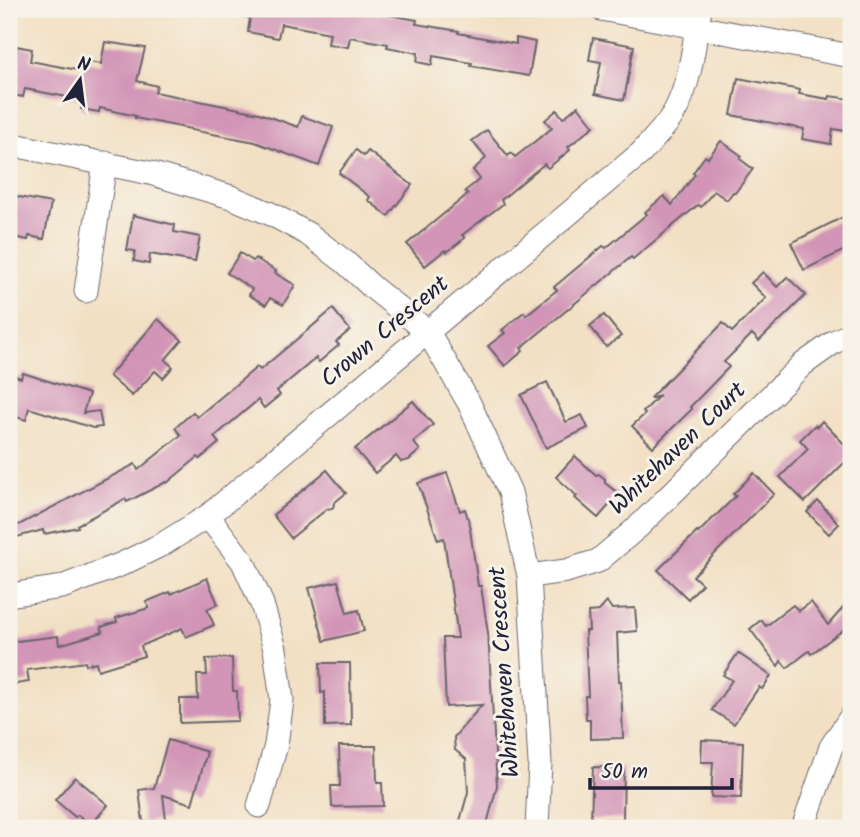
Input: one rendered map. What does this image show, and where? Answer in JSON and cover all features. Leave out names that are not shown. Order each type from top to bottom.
[{"type":"street","points":[[601,9],[698,18],[851,56]]},
{"type":"street","name":"Crown Crescent","points":[[9,596],[62,587],[122,564],[163,544],[208,516],[428,332],[641,153],[662,129],[677,107],[686,83],[698,18]]},
{"type":"street","name":"Whitehaven Crescent","points":[[9,144],[150,173],[232,197],[271,214],[308,234],[428,332],[469,403],[510,492],[529,576],[540,763],[537,828]]},
{"type":"street","points":[[86,291],[105,163]]},
{"type":"street","name":"Whitehaven Court","points":[[529,576],[566,571],[598,561],[638,527],[802,365],[834,342],[851,334]]},
{"type":"street","points":[[208,516],[243,562],[262,604],[275,649],[282,700],[276,745],[259,806]]},
{"type":"street","points":[[803,828],[831,747],[851,717]]},
{"type":"building","points":[[243,9],[357,9],[417,20],[416,24],[516,44],[516,38],[535,42],[529,76],[433,56],[432,65],[417,62],[418,53],[350,37],[348,47],[328,44],[330,33],[281,24],[278,38],[248,32],[250,18],[243,16]]},
{"type":"building","points":[[593,38],[634,46],[624,100],[595,94],[601,62],[589,60]]},
{"type":"building","points":[[105,42],[145,48],[137,81],[157,86],[155,92],[259,113],[298,127],[302,116],[333,127],[319,166],[255,142],[135,118],[136,116],[100,108],[99,112],[81,109],[83,100],[25,89],[23,97],[9,94],[9,62],[13,62],[16,46],[32,49],[30,61],[83,71],[84,61],[101,64]]},
{"type":"building","points":[[738,78],[800,90],[799,94],[829,99],[830,96],[851,99],[851,132],[833,129],[831,144],[802,139],[804,129],[731,115]]},
{"type":"building","points":[[578,106],[594,126],[548,168],[544,164],[501,200],[503,204],[462,235],[465,238],[425,266],[407,244],[468,194],[465,191],[480,179],[473,170],[486,158],[472,141],[487,130],[508,156],[511,153],[515,157],[552,128],[545,120],[557,110],[563,118]]},
{"type":"building","points":[[721,141],[742,156],[740,159],[753,169],[735,193],[727,200],[714,191],[701,207],[698,205],[633,259],[631,257],[521,348],[523,351],[505,366],[488,346],[505,333],[502,330],[557,290],[554,287],[603,246],[606,248],[664,196],[672,205],[705,156],[708,158]]},
{"type":"building","points":[[356,150],[364,156],[368,151],[412,185],[388,216],[368,200],[370,197],[339,173]]},
{"type":"building","points":[[9,195],[51,203],[44,239],[29,236],[28,240],[9,236]]},
{"type":"building","points":[[851,213],[851,247],[804,270],[791,243]]},
{"type":"building","points":[[133,215],[175,225],[174,232],[200,237],[195,262],[150,254],[149,264],[134,261],[135,251],[127,250]]},
{"type":"building","points":[[240,253],[253,261],[255,258],[295,285],[283,305],[270,298],[266,305],[249,295],[252,289],[227,273]]},
{"type":"building","points":[[763,272],[777,287],[787,277],[806,295],[759,341],[752,334],[724,362],[729,367],[690,407],[692,409],[653,447],[632,426],[660,395],[650,398],[723,323],[732,332],[766,298],[751,283]]},
{"type":"building","points":[[333,309],[350,330],[336,342],[339,345],[319,362],[316,358],[277,391],[280,395],[264,408],[258,400],[214,437],[219,443],[167,483],[127,502],[125,499],[77,525],[78,527],[44,534],[43,530],[9,539],[9,530],[135,464],[138,470],[181,435],[175,428],[193,412],[197,417],[257,367],[260,370]]},
{"type":"building","points":[[604,315],[621,336],[606,347],[590,326]]},
{"type":"building","points":[[158,319],[182,340],[165,360],[173,367],[163,378],[155,371],[132,396],[109,376]]},
{"type":"building","points":[[23,373],[89,394],[83,413],[99,411],[102,427],[93,428],[29,408],[26,420],[10,415],[14,404],[9,402],[9,374],[21,378]]},
{"type":"building","points":[[547,382],[566,422],[582,415],[588,428],[546,448],[521,395]]},
{"type":"building","points":[[413,401],[433,425],[413,442],[420,450],[409,460],[401,462],[396,456],[375,473],[355,449]]},
{"type":"building","points":[[822,421],[851,451],[851,456],[805,502],[780,477],[808,449],[800,440]]},
{"type":"building","points":[[575,456],[596,475],[599,474],[605,479],[605,483],[619,494],[598,518],[556,477]]},
{"type":"building","points":[[327,470],[346,493],[334,503],[333,508],[327,509],[291,538],[273,515]]},
{"type":"building","points":[[447,473],[460,511],[465,509],[471,528],[478,586],[481,586],[488,633],[497,786],[486,828],[458,828],[468,792],[466,759],[455,750],[454,737],[482,705],[446,707],[443,638],[458,638],[444,538],[438,540],[418,483]]},
{"type":"building","points":[[754,473],[774,494],[693,576],[702,584],[688,599],[658,570],[736,496],[733,494]]},
{"type":"building","points":[[818,501],[839,524],[829,534],[807,512]]},
{"type":"building","points":[[207,578],[218,604],[207,609],[214,625],[186,637],[182,628],[141,646],[144,656],[98,670],[96,662],[86,665],[85,662],[27,670],[29,682],[9,685],[9,642],[58,636],[59,645],[103,632],[101,627],[117,622],[116,618],[149,608],[146,602]]},
{"type":"building","points":[[338,581],[347,613],[359,610],[364,631],[324,641],[309,588]]},
{"type":"building","points":[[851,599],[851,624],[787,668],[781,661],[778,666],[750,629],[761,620],[766,626],[793,605],[799,611],[811,602],[828,625]]},
{"type":"building","points":[[607,602],[612,609],[635,608],[637,631],[617,633],[623,738],[590,739],[590,719],[586,719],[585,696],[588,696],[585,631],[589,631],[588,612],[599,611]]},
{"type":"building","points":[[738,653],[771,676],[762,689],[759,687],[734,724],[712,710],[732,680],[723,675]]},
{"type":"building","points":[[232,658],[233,691],[237,691],[238,721],[180,723],[180,699],[198,699],[197,675],[207,675],[206,659]]},
{"type":"building","points":[[320,663],[350,663],[351,725],[325,726],[325,692],[321,693]]},
{"type":"building","points":[[168,740],[207,752],[192,804],[163,795],[166,820],[143,822],[139,790],[154,788]]},
{"type":"building","points":[[702,740],[743,742],[741,798],[711,797],[713,762],[701,762]]},
{"type":"building","points":[[339,746],[376,746],[377,783],[382,783],[383,806],[332,807],[331,786],[340,786]]},
{"type":"building","points":[[593,767],[624,768],[623,819],[591,819]]},
{"type":"building","points":[[75,777],[108,805],[91,825],[78,815],[75,817],[55,800]]}]
